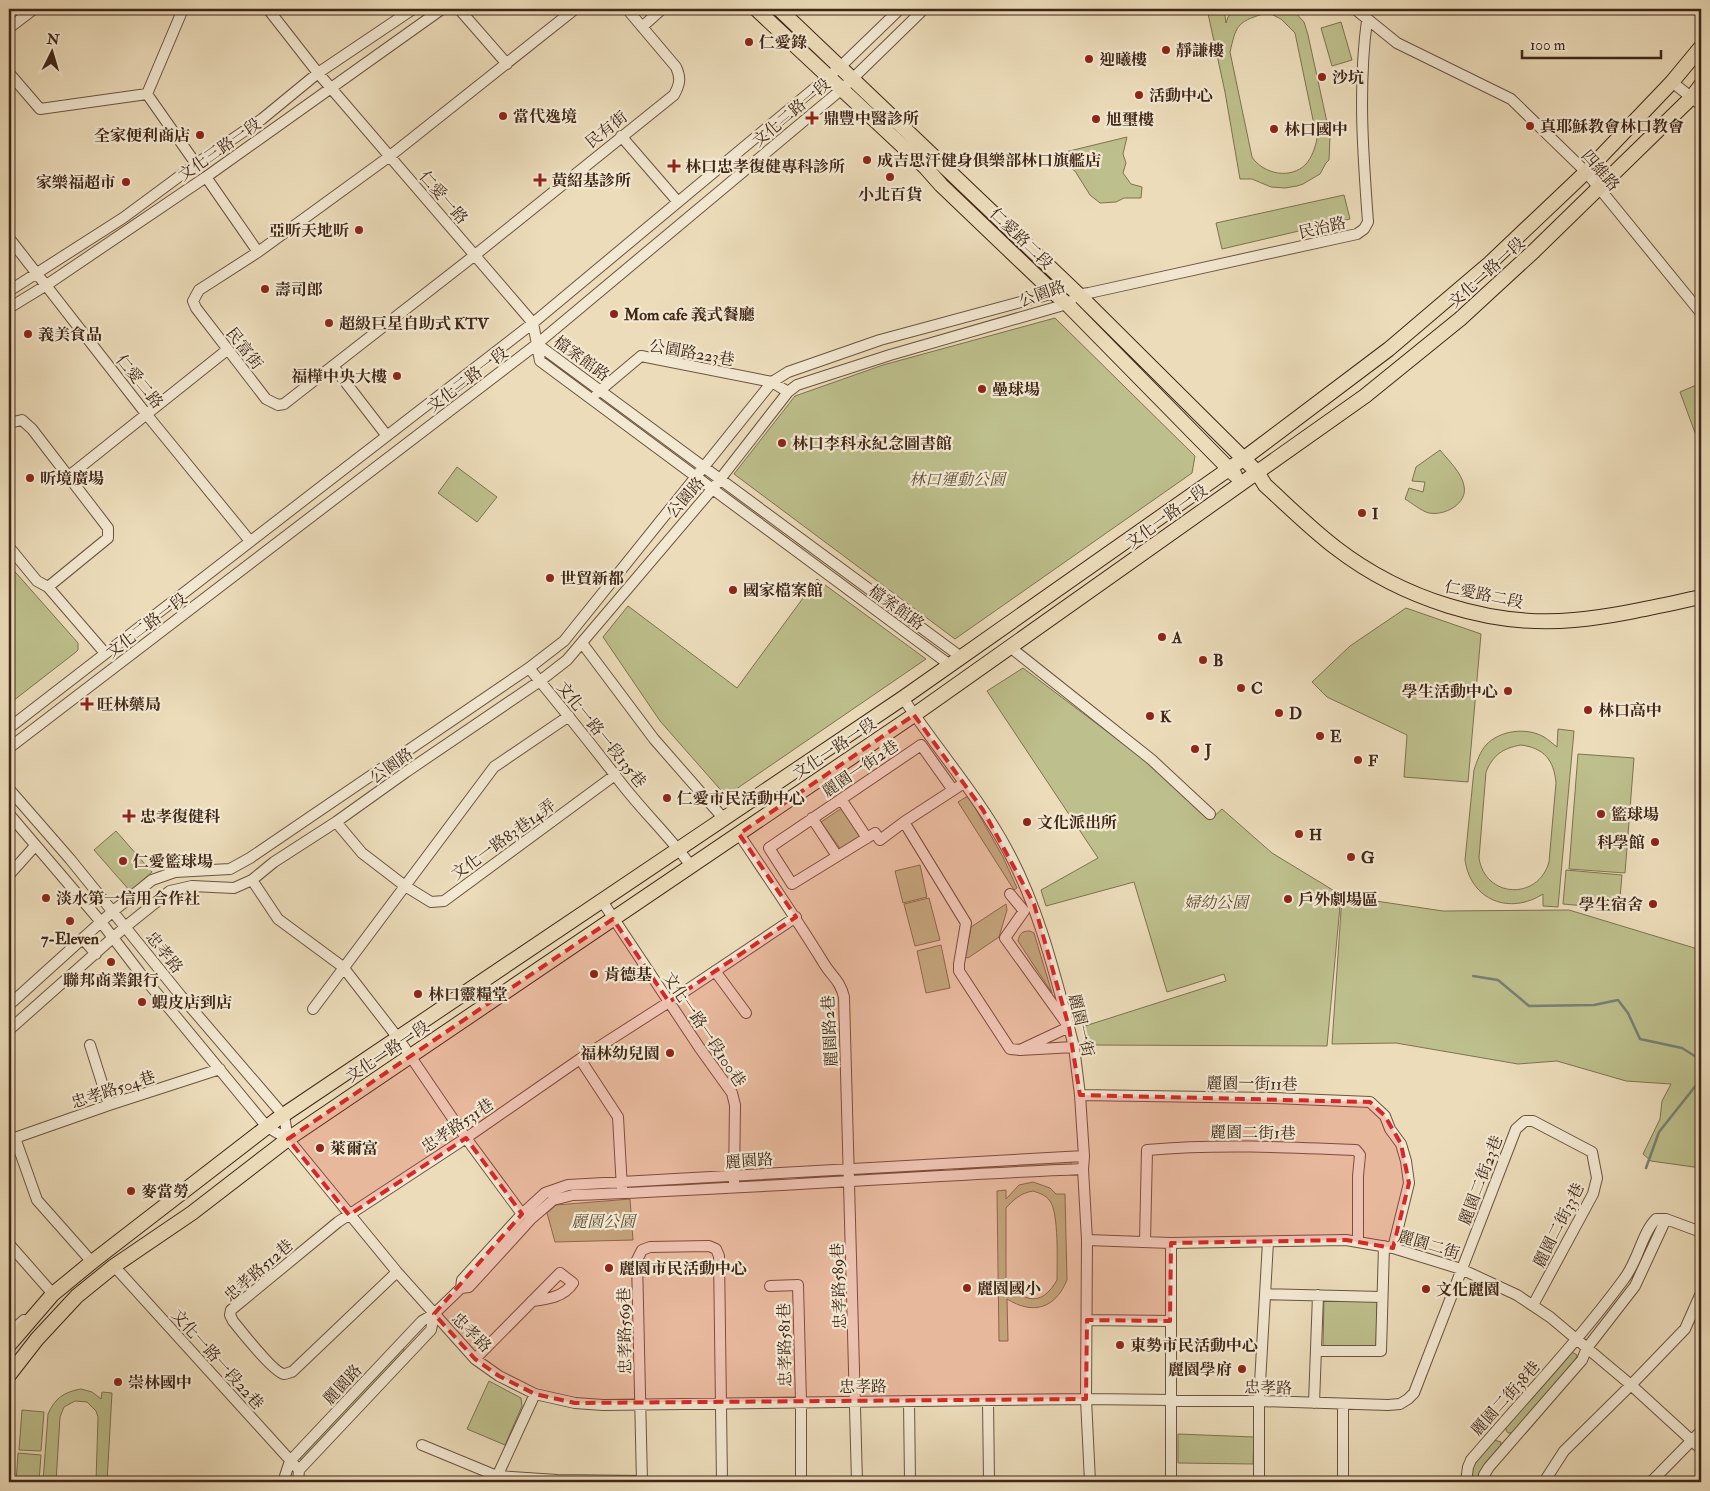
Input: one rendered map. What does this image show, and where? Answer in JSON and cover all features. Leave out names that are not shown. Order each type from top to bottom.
[{"type":"main road","name":"仁愛路二段","points":[[756,9],[1067,304],[1228,469],[1244,482]]},
{"type":"main road","name":"仁愛路二段","points":[[779,9],[1078,295],[1257,472],[1265,485],[1336,548],[1368,570],[1422,597],[1470,612],[1527,621],[1573,620],[1612,615],[1701,597]]},
{"type":"main road","name":"文化一路一段","points":[[9,1345],[48,1299],[92,1262],[267,1128],[903,698],[1228,469],[1389,349],[1490,263],[1586,172],[1672,82],[1701,47]]},
{"type":"main road","name":"文化一路一段","points":[[9,1375],[37,1339],[77,1296],[114,1266],[192,1213],[288,1139],[914,715],[1365,396],[1436,339],[1527,258],[1598,189],[1696,102],[1701,85]]},
{"type":"main road","points":[[1244,482],[1265,485]]},
{"type":"street","points":[[9,28],[34,9]]},
{"type":"street","points":[[147,94],[183,9]]},
{"type":"street","name":"仁愛一路","points":[[268,9],[330,88],[533,323],[537,344]]},
{"type":"street","name":"文化三路一段","points":[[9,291],[123,218],[196,164],[262,119],[318,73],[413,9]]},
{"type":"street","name":"文化三路一段","points":[[9,308],[45,286],[206,177],[442,9]]},
{"type":"street","points":[[458,9],[507,64]]},
{"type":"street","points":[[390,156],[576,9]]},
{"type":"street","name":"民有街","points":[[475,255],[674,94],[679,86],[680,76],[676,67],[626,9]]},
{"type":"street","points":[[642,27],[662,9]]},
{"type":"street","name":"文化二路一段","points":[[9,728],[533,323],[840,67],[900,9]]},
{"type":"street","name":"文化二路一段","points":[[9,748],[537,344],[842,89],[924,9]]},
{"type":"street","name":"四維路","points":[[1355,9],[1397,43],[1511,99],[1586,172],[1701,313]]},
{"type":"street","name":"民治路","points":[[1078,295],[1357,234],[1364,229],[1368,222],[1363,146],[1363,50],[1367,20]]},
{"type":"street","points":[[9,73],[40,110],[147,94]]},
{"type":"street","points":[[1672,82],[1696,102]]},
{"type":"street","points":[[147,94],[196,164]]},
{"type":"street","points":[[620,136],[678,202]]},
{"type":"street","name":"民富街","points":[[390,156],[258,252],[198,290],[193,301],[202,316],[266,399],[278,405],[284,404],[475,255]]},
{"type":"street","points":[[206,177],[258,252]]},
{"type":"street","name":"仁愛二路","points":[[9,238],[147,415],[250,541]]},
{"type":"street","name":"公園路","points":[[10,1001],[112,912],[152,880],[175,872],[230,869],[253,857],[528,668],[564,641],[772,382],[788,372],[880,340],[1054,293],[1078,295]]},
{"type":"street","name":"公園路","points":[[9,1030],[170,891],[192,886],[234,888],[252,880],[274,862],[336,822],[540,681],[574,654],[712,489],[788,392],[797,386],[887,356],[1067,304],[1078,295]]},
{"type":"street","points":[[1010,305],[1015,319]]},
{"type":"street","points":[[880,340],[887,356]]},
{"type":"street","name":"檔案館路","points":[[537,344],[703,466],[956,661]]},
{"type":"street","name":"檔案館路","points":[[537,344],[540,361],[712,489],[956,661]]},
{"type":"street","points":[[69,476],[227,350]]},
{"type":"street","name":"公園路223巷","points":[[591,398],[641,356],[772,382]]},
{"type":"street","points":[[333,366],[386,436]]},
{"type":"street","points":[[772,382],[788,392]]},
{"type":"street","points":[[9,423],[22,420],[32,429],[108,528],[108,538],[48,587]]},
{"type":"street","points":[[9,547],[37,581],[48,587],[105,653]]},
{"type":"street","points":[[564,641],[574,654]]},
{"type":"street","points":[[582,643],[654,739],[724,819]]},
{"type":"street","points":[[1010,647],[1152,760],[1210,814]]},
{"type":"street","name":"文化一路一段135巷","points":[[528,668],[569,716],[615,775],[679,849],[691,866]]},
{"type":"street","name":"麗園一街","points":[[903,698],[964,783],[1008,851],[1034,904],[1074,1047],[1080,1095],[1084,1156],[1087,1240],[1086,1399],[1090,1482]]},
{"type":"street","name":"文化一路83巷14弄","points":[[313,1009],[494,767],[569,716]]},
{"type":"street","name":"麗園一街2巷","points":[[953,790],[921,745],[769,848],[792,884],[875,833],[880,840],[964,783]]},
{"type":"street","points":[[390,763],[400,776]]},
{"type":"street","name":"文化一路83巷14弄","points":[[405,886],[431,902],[444,901],[615,775]]},
{"type":"street","name":"忠孝路","points":[[9,789],[70,859],[181,996],[284,1116],[288,1139]]},
{"type":"street","points":[[841,799],[867,838]]},
{"type":"street","name":"忠孝路","points":[[9,814],[101,922],[140,973],[267,1128],[288,1139],[397,1272],[475,1360],[499,1376],[535,1394],[575,1403],[603,1405],[640,1403],[1086,1399],[1172,1402],[1260,1401],[1400,1404],[1414,1393],[1461,1269]]},
{"type":"street","points":[[812,818],[837,856]]},
{"type":"street","points":[[336,822],[362,853],[405,886]]},
{"type":"street","points":[[904,822],[966,923],[959,971],[1010,1049],[1074,1047]]},
{"type":"street","name":"麗園路2巷","points":[[738,834],[796,917],[826,966],[842,986],[844,997],[849,1169]]},
{"type":"street","points":[[9,875],[35,846]]},
{"type":"street","points":[[253,857],[263,871]]},
{"type":"street","points":[[160,877],[170,891]]},
{"type":"street","points":[[252,880],[278,919],[343,967],[398,1038],[409,1057],[466,1138],[522,1214]]},
{"type":"street","points":[[1010,894],[1024,911],[1004,938],[1069,1027],[1020,1050]]},
{"type":"street","name":"文化一路一段100巷","points":[[602,901],[732,1092],[735,1105],[734,1188]]},
{"type":"street","name":"忠孝路531巷","points":[[349,1215],[466,1138],[580,1059],[670,1002],[796,917]]},
{"type":"street","points":[[83,939],[96,954]]},
{"type":"street","points":[[715,971],[746,1014]]},
{"type":"street","points":[[10,1001],[25,1015]]},
{"type":"street","points":[[90,1045],[109,1105]]},
{"type":"street","points":[[580,1059],[618,1117],[622,1194]]},
{"type":"street","name":"忠孝路504巷","points":[[12,1139],[220,1069]]},
{"type":"street","name":"麗園一街11巷","points":[[1080,1095],[1273,1098],[1370,1102],[1385,1116],[1390,1128],[1401,1144],[1406,1161],[1409,1184],[1389,1247],[1382,1297],[1381,1351],[1316,1351]]},
{"type":"street","name":"麗園二街33巷","points":[[1516,1129],[1525,1121],[1533,1122],[1592,1152],[1597,1178],[1593,1194],[1533,1305]]},
{"type":"street","name":"麗園二街23巷","points":[[1461,1269],[1516,1129]]},
{"type":"street","points":[[12,1139],[37,1200],[92,1262]]},
{"type":"street","name":"麗園二街1巷","points":[[1145,1241],[1147,1150],[1189,1146],[1256,1146],[1356,1150],[1360,1155],[1358,1176],[1358,1242]]},
{"type":"street","name":"麗園路","points":[[461,1288],[462,1280],[522,1214],[545,1193],[558,1187],[1084,1156]]},
{"type":"street","name":"忠孝路589巷","points":[[849,1169],[857,1482]]},
{"type":"street","name":"麗園路","points":[[285,1482],[290,1461],[422,1321],[434,1314],[461,1288],[469,1287],[531,1219],[553,1200],[573,1195],[1083,1169]]},
{"type":"street","name":"忠孝路512巷","points":[[349,1215],[323,1234],[231,1310],[230,1315],[233,1321],[278,1371],[284,1374],[292,1372],[397,1272]]},
{"type":"street","name":"麗園二街38巷","points":[[1466,1482],[1470,1460],[1577,1339],[1600,1310],[1632,1268],[1651,1224],[1656,1219],[1666,1219],[1635,1286],[1609,1317],[1587,1348],[1582,1360],[1486,1470],[1484,1482]]},
{"type":"street","points":[[1666,1219],[1701,1232]]},
{"type":"street","name":"麗園二街","points":[[1087,1240],[1171,1243],[1346,1240],[1389,1247],[1461,1269],[1481,1277],[1533,1305],[1631,1385],[1701,1449]]},
{"type":"street","points":[[1259,1482],[1260,1401],[1268,1242]]},
{"type":"street","points":[[1171,1243],[1171,1482]]},
{"type":"street","points":[[9,1244],[48,1299],[9,1333]]},
{"type":"street","name":"忠孝路569巷","points":[[640,1403],[637,1260],[642,1250],[650,1247],[710,1246],[716,1249],[718,1256],[721,1403]]},
{"type":"street","name":"文化一路一段22巷","points":[[114,1266],[299,1470]]},
{"type":"street","name":"忠孝路581巷","points":[[770,1286],[798,1285],[801,1402]]},
{"type":"street","points":[[1544,1482],[1564,1451],[1684,1329],[1701,1293]]},
{"type":"street","points":[[1265,1294],[1382,1297]]},
{"type":"street","points":[[1314,1403],[1318,1295]]},
{"type":"street","points":[[475,1360],[532,1301]]},
{"type":"street","points":[[1600,1310],[1609,1317]]},
{"type":"street","name":"麗園路","points":[[299,1470],[431,1330],[434,1314]]},
{"type":"street","points":[[1087,1320],[1170,1321]]},
{"type":"street","points":[[496,1479],[535,1394]]},
{"type":"street","points":[[988,1400],[989,1482]]},
{"type":"street","points":[[909,1401],[910,1482]]},
{"type":"street","points":[[800,1482],[801,1402]]},
{"type":"street","points":[[422,1445],[496,1479],[642,1482],[640,1403]]},
{"type":"street","points":[[721,1403],[722,1482]]},
{"type":"street","points":[[1343,1482],[1344,1404]]},
{"type":"street","points":[[1498,1430],[1511,1443]]},
{"type":"street","points":[[1651,1482],[1701,1431]]},
{"type":"street","points":[[298,1482],[299,1470]]},
{"type":"highlighted area","points":[[914,715],[983,810],[1034,904],[1069,1027],[1080,1095],[1370,1102],[1385,1116],[1401,1144],[1409,1183],[1393,1248],[1346,1240],[1171,1243],[1170,1321],[1087,1320],[1086,1399],[575,1403],[535,1394],[499,1376],[475,1359],[434,1314],[522,1214],[466,1138],[349,1215],[288,1139],[613,919],[669,1002],[796,917],[739,834]]},
{"type":"green space","points":[[1207,9],[1224,9],[1226,23],[1228,17],[1235,9],[1292,9],[1304,22],[1308,35],[1330,136],[1329,160],[1320,174],[1303,184],[1285,188],[1271,187],[1252,179],[1240,179],[1225,92]],"holes":[[[1263,14],[1271,14],[1281,19],[1295,33],[1317,139],[1313,152],[1306,164],[1300,169],[1285,173],[1278,173],[1263,168],[1252,157],[1230,52],[1236,31],[1242,23]]]},
{"type":"green space","points":[[1341,22],[1352,60],[1332,66],[1321,28]]},
{"type":"green space","points":[[1127,137],[1123,154],[1126,163],[1123,173],[1131,184],[1142,187],[1141,198],[1124,198],[1116,202],[1100,203],[1090,195],[1075,171],[1063,161],[1061,153]]},
{"type":"green space","points":[[1344,195],[1350,219],[1222,249],[1216,223]]},
{"type":"green space","name":"林口運動公園","points":[[1055,318],[1195,456],[1192,473],[955,639],[734,474],[795,396],[883,365]]},
{"type":"green space","points":[[1701,383],[1701,449],[1680,392]]},
{"type":"green space","points":[[1440,450],[1461,476],[1464,492],[1459,503],[1448,511],[1429,513],[1405,499],[1409,488],[1423,492],[1425,482],[1412,481],[1416,467]]},
{"type":"green space","points":[[457,467],[497,497],[477,522],[438,493]]},
{"type":"green space","points":[[9,565],[78,643],[78,650],[9,704]]},
{"type":"green space","points":[[817,579],[926,659],[726,796],[660,721],[603,637],[628,606],[737,688]]},
{"type":"green space","points":[[1406,608],[1481,634],[1468,782],[1404,777],[1407,735],[1327,697],[1312,682],[1350,646]]},
{"type":"green space","name":"婦幼公園","points":[[1023,668],[1142,758],[1210,820],[1222,809],[1272,853],[1341,895],[1327,1046],[1087,1045],[1085,1026],[1226,981],[1224,974],[1167,992],[1134,882],[1046,906],[1041,890],[1098,858],[987,691]]},
{"type":"green space","points":[[1558,729],[1574,731],[1558,907],[1543,906],[1543,894],[1518,903],[1505,903],[1494,900],[1475,886],[1465,860],[1474,770],[1480,754],[1486,745],[1499,736],[1522,731],[1546,738],[1557,747]],"holes":[[[1521,745],[1542,752],[1546,756],[1555,775],[1556,783],[1549,862],[1543,875],[1534,883],[1524,888],[1512,890],[1501,887],[1491,881],[1483,871],[1479,858],[1486,772],[1495,757],[1504,750]]]},
{"type":"green space","name":"籃球場","points":[[1578,754],[1634,758],[1625,873],[1569,869]]},
{"type":"green space","points":[[969,797],[1003,857],[1017,888],[1014,890],[958,802]]},
{"type":"green space","points":[[842,808],[861,837],[841,850],[821,822]]},
{"type":"green space","name":"仁愛籃球場","points":[[116,831],[152,872],[130,891],[94,850]]},
{"type":"green space","points":[[920,865],[927,897],[903,903],[895,871]]},
{"type":"green space","points":[[1566,870],[1622,875],[1619,909],[1563,904]]},
{"type":"green space","points":[[1342,896],[1443,911],[1569,910],[1701,950],[1701,1168],[1651,1161],[1643,1154],[1660,1119],[1662,1101],[1671,1084],[1626,1081],[1557,1061],[1518,1064],[1396,1043],[1332,1044]]},
{"type":"green space","points":[[929,898],[940,940],[915,946],[904,904]]},
{"type":"green space","points":[[1006,904],[1007,910],[999,937],[968,958],[965,957],[971,927]]},
{"type":"green space","points":[[1030,931],[1034,933],[1052,993],[1018,941],[1022,933]]},
{"type":"green space","points":[[941,945],[950,988],[926,993],[917,951]]},
{"type":"green space","points":[[1071,1161],[1071,1166],[957,1172],[953,1170],[958,1167]]},
{"type":"green space","points":[[1033,1182],[1050,1188],[1056,1194],[1065,1194],[1067,1280],[1056,1297],[1050,1303],[1042,1306],[1026,1307],[1007,1299],[1008,1341],[999,1341],[997,1191],[1006,1190],[1006,1199],[1019,1185]],"holes":[[[1033,1191],[1046,1197],[1053,1207],[1057,1239],[1057,1280],[1045,1295],[1032,1299],[1019,1294],[1006,1280],[1006,1208],[1021,1195]]]},
{"type":"green space","name":"麗園公園","points":[[630,1199],[633,1240],[555,1242],[547,1213],[556,1205]]},
{"type":"green space","points":[[1324,1300],[1377,1301],[1376,1348],[1323,1347]]},
{"type":"green space","points":[[400,1349],[404,1349],[404,1352],[303,1459],[300,1459],[300,1456]]},
{"type":"green space","points":[[1570,1351],[1577,1355],[1576,1359],[1512,1433],[1508,1433],[1506,1426]]},
{"type":"green space","points":[[489,1381],[521,1398],[522,1406],[505,1445],[467,1429]]},
{"type":"green space","points":[[81,1389],[92,1392],[101,1399],[102,1392],[112,1393],[107,1482],[96,1482],[98,1417],[96,1411],[87,1402],[75,1401],[64,1407],[60,1417],[56,1482],[43,1482],[48,1414],[57,1400],[70,1392]]},
{"type":"green space","points":[[22,1410],[44,1412],[41,1451],[19,1450]]},
{"type":"green space","points":[[1178,1434],[1254,1437],[1253,1464],[1178,1463]]},
{"type":"green space","points":[[1494,1440],[1501,1442],[1500,1448],[1480,1482],[1469,1482],[1474,1463]]},
{"type":"green space","points":[[18,1453],[41,1455],[39,1482],[16,1482]]},
{"type":"waterway","points":[[1473,976],[1498,980],[1529,1006],[1594,1005],[1618,1000],[1628,1013],[1640,1039],[1682,1048],[1701,1060]]},
{"type":"waterway","points":[[1646,1168],[1659,1132],[1701,1079]]},
{"type":"place","name":"仁愛錄","points":[[749,42]]},
{"type":"place","name":"靜謙樓","points":[[1166,50]]},
{"type":"place","name":"迎曦樓","points":[[1089,59]]},
{"type":"place","name":"沙坑","points":[[1322,77]]},
{"type":"place","name":"活動中心","points":[[1139,95]]},
{"type":"place","name":"當代逸境","points":[[503,116]]},
{"type":"place","name":"鼎豐中醫診所","points":[[812,118]]},
{"type":"place","name":"旭璽樓","points":[[1096,119]]},
{"type":"place","name":"真耶穌教會林口教會","points":[[1530,126]]},
{"type":"place","name":"林口國中","points":[[1274,129]]},
{"type":"place","name":"全家便利商店","points":[[200,135]]},
{"type":"place","name":"成吉思汗健身俱樂部林口旗艦店","points":[[867,160]]},
{"type":"place","name":"林口忠孝復健專科診所","points":[[674,166]]},
{"type":"place","name":"小北百貨","points":[[890,177]]},
{"type":"place","name":"黃紹基診所","points":[[540,180]]},
{"type":"place","name":"家樂福超市","points":[[126,182]]},
{"type":"place","name":"亞昕天地昕","points":[[359,230]]},
{"type":"place","name":"壽司郎","points":[[265,289]]},
{"type":"place","name":"Mom cafe 義式餐廳","points":[[614,314]]},
{"type":"place","name":"超級巨星自助式 KTV","points":[[329,323]]},
{"type":"place","name":"義美食品","points":[[28,334]]},
{"type":"place","name":"福樺中央大樓","points":[[397,376]]},
{"type":"place","name":"壘球場","points":[[982,389]]},
{"type":"place","name":"林口李科永紀念圖書館","points":[[782,443]]},
{"type":"place","name":"昕境廣場","points":[[30,478]]},
{"type":"place","name":"I","points":[[1362,513]]},
{"type":"place","name":"世貿新都","points":[[550,578]]},
{"type":"place","name":"國家檔案館","points":[[733,590]]},
{"type":"place","name":"A","points":[[1162,637]]},
{"type":"place","name":"B","points":[[1203,660]]},
{"type":"place","name":"C","points":[[1241,688]]},
{"type":"place","name":"學生活動中心","points":[[1508,691]]},
{"type":"place","name":"旺林藥局","points":[[87,704]]},
{"type":"place","name":"林口高中","points":[[1588,710]]},
{"type":"place","name":"D","points":[[1279,713]]},
{"type":"place","name":"K","points":[[1150,716]]},
{"type":"place","name":"E","points":[[1320,736]]},
{"type":"place","name":"J","points":[[1195,749]]},
{"type":"place","name":"F","points":[[1358,760]]},
{"type":"place","name":"仁愛市民活動中心","points":[[667,798]]},
{"type":"place","name":"籃球場","points":[[1601,814]]},
{"type":"place","name":"忠孝復健科","points":[[129,816]]},
{"type":"place","name":"文化派出所","points":[[1027,822]]},
{"type":"place","name":"H","points":[[1299,834]]},
{"type":"place","name":"科學館","points":[[1655,842]]},
{"type":"place","name":"G","points":[[1351,857]]},
{"type":"place","name":"仁愛籃球場","points":[[123,861]]},
{"type":"place","name":"淡水第一信用合作社","points":[[46,898]]},
{"type":"place","name":"戶外劇場區","points":[[1288,899]]},
{"type":"place","name":"學生宿舍","points":[[1653,904]]},
{"type":"place","name":"7-Eleven","points":[[70,921]]},
{"type":"place","name":"聯邦商業銀行","points":[[111,962]]},
{"type":"place","name":"肯德基","points":[[594,974]]},
{"type":"place","name":"林口靈糧堂","points":[[418,994]]},
{"type":"place","name":"蝦皮店到店","points":[[142,1002]]},
{"type":"place","name":"福林幼兒園","points":[[670,1053]]},
{"type":"place","name":"萊爾富","points":[[320,1148]]},
{"type":"place","name":"麥當勞","points":[[131,1191]]},
{"type":"place","name":"麗園市民活動中心","points":[[609,1268]]},
{"type":"place","name":"麗園國小","points":[[967,1288]]},
{"type":"place","name":"文化麗園","points":[[1426,1289]]},
{"type":"place","name":"東勢市民活動中心","points":[[1120,1345]]},
{"type":"place","name":"麗園學府","points":[[1242,1369]]},
{"type":"place","name":"崇林國中","points":[[118,1382]]}]
